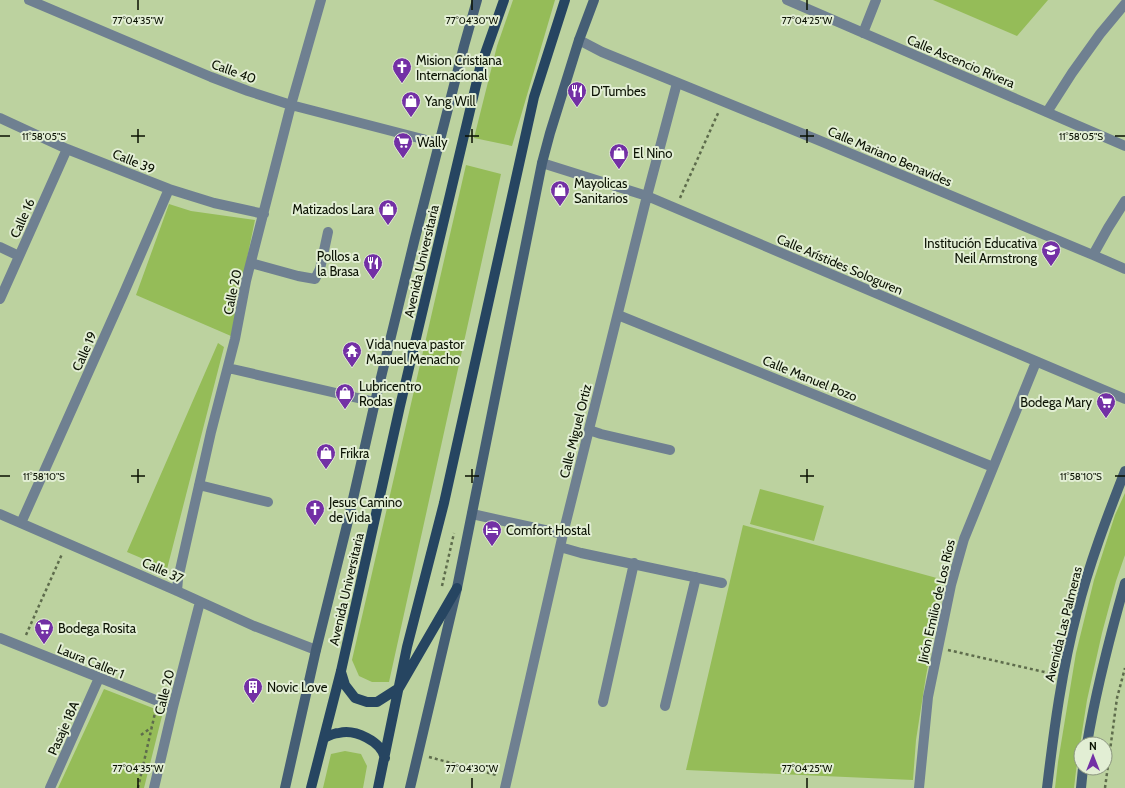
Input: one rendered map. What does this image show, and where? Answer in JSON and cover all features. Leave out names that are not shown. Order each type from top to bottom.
[{"type":"main road","name":"Avenida Universitaria","points":[[285,788],[316,650],[438,143],[478,0]]},
{"type":"main road","name":"Avenida Universitaria","points":[[311,788],[341,671],[400,406],[478,75],[504,0]]},
{"type":"main road","points":[[378,788],[407,647],[444,503],[534,97],[565,0]]},
{"type":"main road","points":[[410,788],[457,588],[542,162],[579,40],[594,0]]},
{"type":"main road","name":"Avenida Las Palmeras","points":[[1047,788],[1053,736],[1063,676],[1077,612],[1100,536],[1125,471]]},
{"type":"main road","points":[[1088,736],[1108,645],[1125,583]]},
{"type":"main road","points":[[341,671],[346,685],[355,698],[367,702],[377,702],[399,688],[457,588]]},
{"type":"main road","points":[[324,738],[343,732],[365,736],[383,752],[384,758]]},
{"type":"main road","points":[[1081,788],[1082,776]]},
{"type":"street","name":"Calle 40","points":[[29,0],[211,77],[291,106],[438,143]]},
{"type":"street","name":"Calle 20","points":[[177,591],[178,579],[211,432],[235,340],[246,281],[291,106],[321,0]]},
{"type":"street","name":"Calle Ascencio Rivera","points":[[787,0],[1125,146]]},
{"type":"street","points":[[863,33],[876,0]]},
{"type":"street","points":[[1047,112],[1072,73],[1100,34],[1125,4]]},
{"type":"street","name":"Calle Mariano Benavides","points":[[579,40],[677,83],[812,137],[1093,254],[1125,269]]},
{"type":"street","name":"Calle Miguel Ortiz","points":[[507,783],[563,534],[647,196],[677,83]]},
{"type":"street","name":"Calle 39","points":[[0,118],[67,149],[169,189],[214,203],[264,214]]},
{"type":"street","name":"Calle 16","points":[[0,299],[67,149]]},
{"type":"street","name":"Calle Arístides Sologuren","points":[[542,162],[647,196],[1125,399]]},
{"type":"street","name":"Calle 19","points":[[21,523],[169,189]]},
{"type":"street","points":[[1093,254],[1125,201]]},
{"type":"street","points":[[251,263],[298,276],[315,279],[320,269],[328,232]]},
{"type":"street","points":[[0,247],[19,256]]},
{"type":"street","name":"Calle Manuel Pozo","points":[[618,314],[993,467]]},
{"type":"street","name":"Jirón Emilio de Los Ríos","points":[[919,788],[928,697],[951,585],[964,539],[1036,362]]},
{"type":"street","points":[[228,368],[375,402]]},
{"type":"street","points":[[589,430],[670,450]]},
{"type":"street","points":[[199,485],[268,502]]},
{"type":"street","name":"Calle 37","points":[[0,514],[254,626],[316,650]]},
{"type":"street","points":[[472,514],[563,534]]},
{"type":"street","points":[[560,547],[581,553],[722,582]]},
{"type":"street","points":[[603,702],[634,563]]},
{"type":"street","points":[[665,706],[696,577]]},
{"type":"street","name":"Calle 20","points":[[154,788],[200,602]]},
{"type":"street","name":"Laura Caller 1","points":[[0,638],[173,707]]},
{"type":"street","name":"Pasaje 18A","points":[[50,788],[99,678]]},
{"type":"path","points":[[676,208],[723,101]]},
{"type":"path","points":[[21,647],[67,543]]},
{"type":"path","points":[[938,648],[1063,676]]},
{"type":"path","points":[[1105,788],[1117,698],[1125,668]]},
{"type":"path","points":[[138,788],[158,701]]},
{"type":"path","points":[[141,736],[152,726]]},
{"type":"path","points":[[418,754],[507,783]]},
{"type":"green space","points":[[513,0],[555,0],[512,146],[474,138],[497,46]]},
{"type":"green space","points":[[933,0],[1048,0],[1017,36]]},
{"type":"green space","points":[[466,165],[501,174],[389,682],[372,682],[359,676],[352,660]]},
{"type":"green space","points":[[169,204],[191,211],[255,220],[231,336],[136,295]]},
{"type":"green space","points":[[218,343],[224,347],[167,569],[127,552]]},
{"type":"green space","points":[[760,489],[824,506],[814,541],[750,524]]},
{"type":"green space","points":[[1125,493],[1125,555],[1116,581],[1102,633],[1087,700],[1081,736],[1073,736],[1073,776],[1075,776],[1074,788],[1055,788],[1076,653],[1094,580],[1115,515]]},
{"type":"green space","points":[[743,525],[944,580],[916,740],[913,780],[686,770]]},
{"type":"green space","points":[[104,689],[163,712],[144,788],[58,788]]},
{"type":"green space","points":[[345,751],[361,754],[367,766],[363,788],[323,788],[331,754]]},
{"type":"place","name":"Mision Cristiana Internacíonal","points":[[402,84]]},
{"type":"place","name":"D'Tumbes","points":[[577,108]]},
{"type":"place","name":"Yang Will","points":[[411,118]]},
{"type":"place","name":"Wally","points":[[403,159]]},
{"type":"place","name":"El Nino","points":[[619,170]]},
{"type":"place","name":"Mayolicas Sanitarios","points":[[560,207]]},
{"type":"place","name":"Matizados Lara","points":[[388,226]]},
{"type":"place","name":"Institución Educativa Neil Armstrong","points":[[1051,267]]},
{"type":"place","name":"Pollos a la Brasa","points":[[373,280]]},
{"type":"place","name":"Vida nueva pastor Manuel Menacho","points":[[352,368]]},
{"type":"place","name":"Lubricentro Rodas","points":[[345,410]]},
{"type":"place","name":"Bodega Mary","points":[[1106,419]]},
{"type":"place","name":"Frikra","points":[[326,470]]},
{"type":"place","name":"Jesus Camino de Vida","points":[[315,526]]},
{"type":"place","name":"Comfort Hostal","points":[[492,547]]},
{"type":"place","name":"Bodega Rosita","points":[[44,645]]},
{"type":"place","name":"Novic Love","points":[[253,704]]}]
